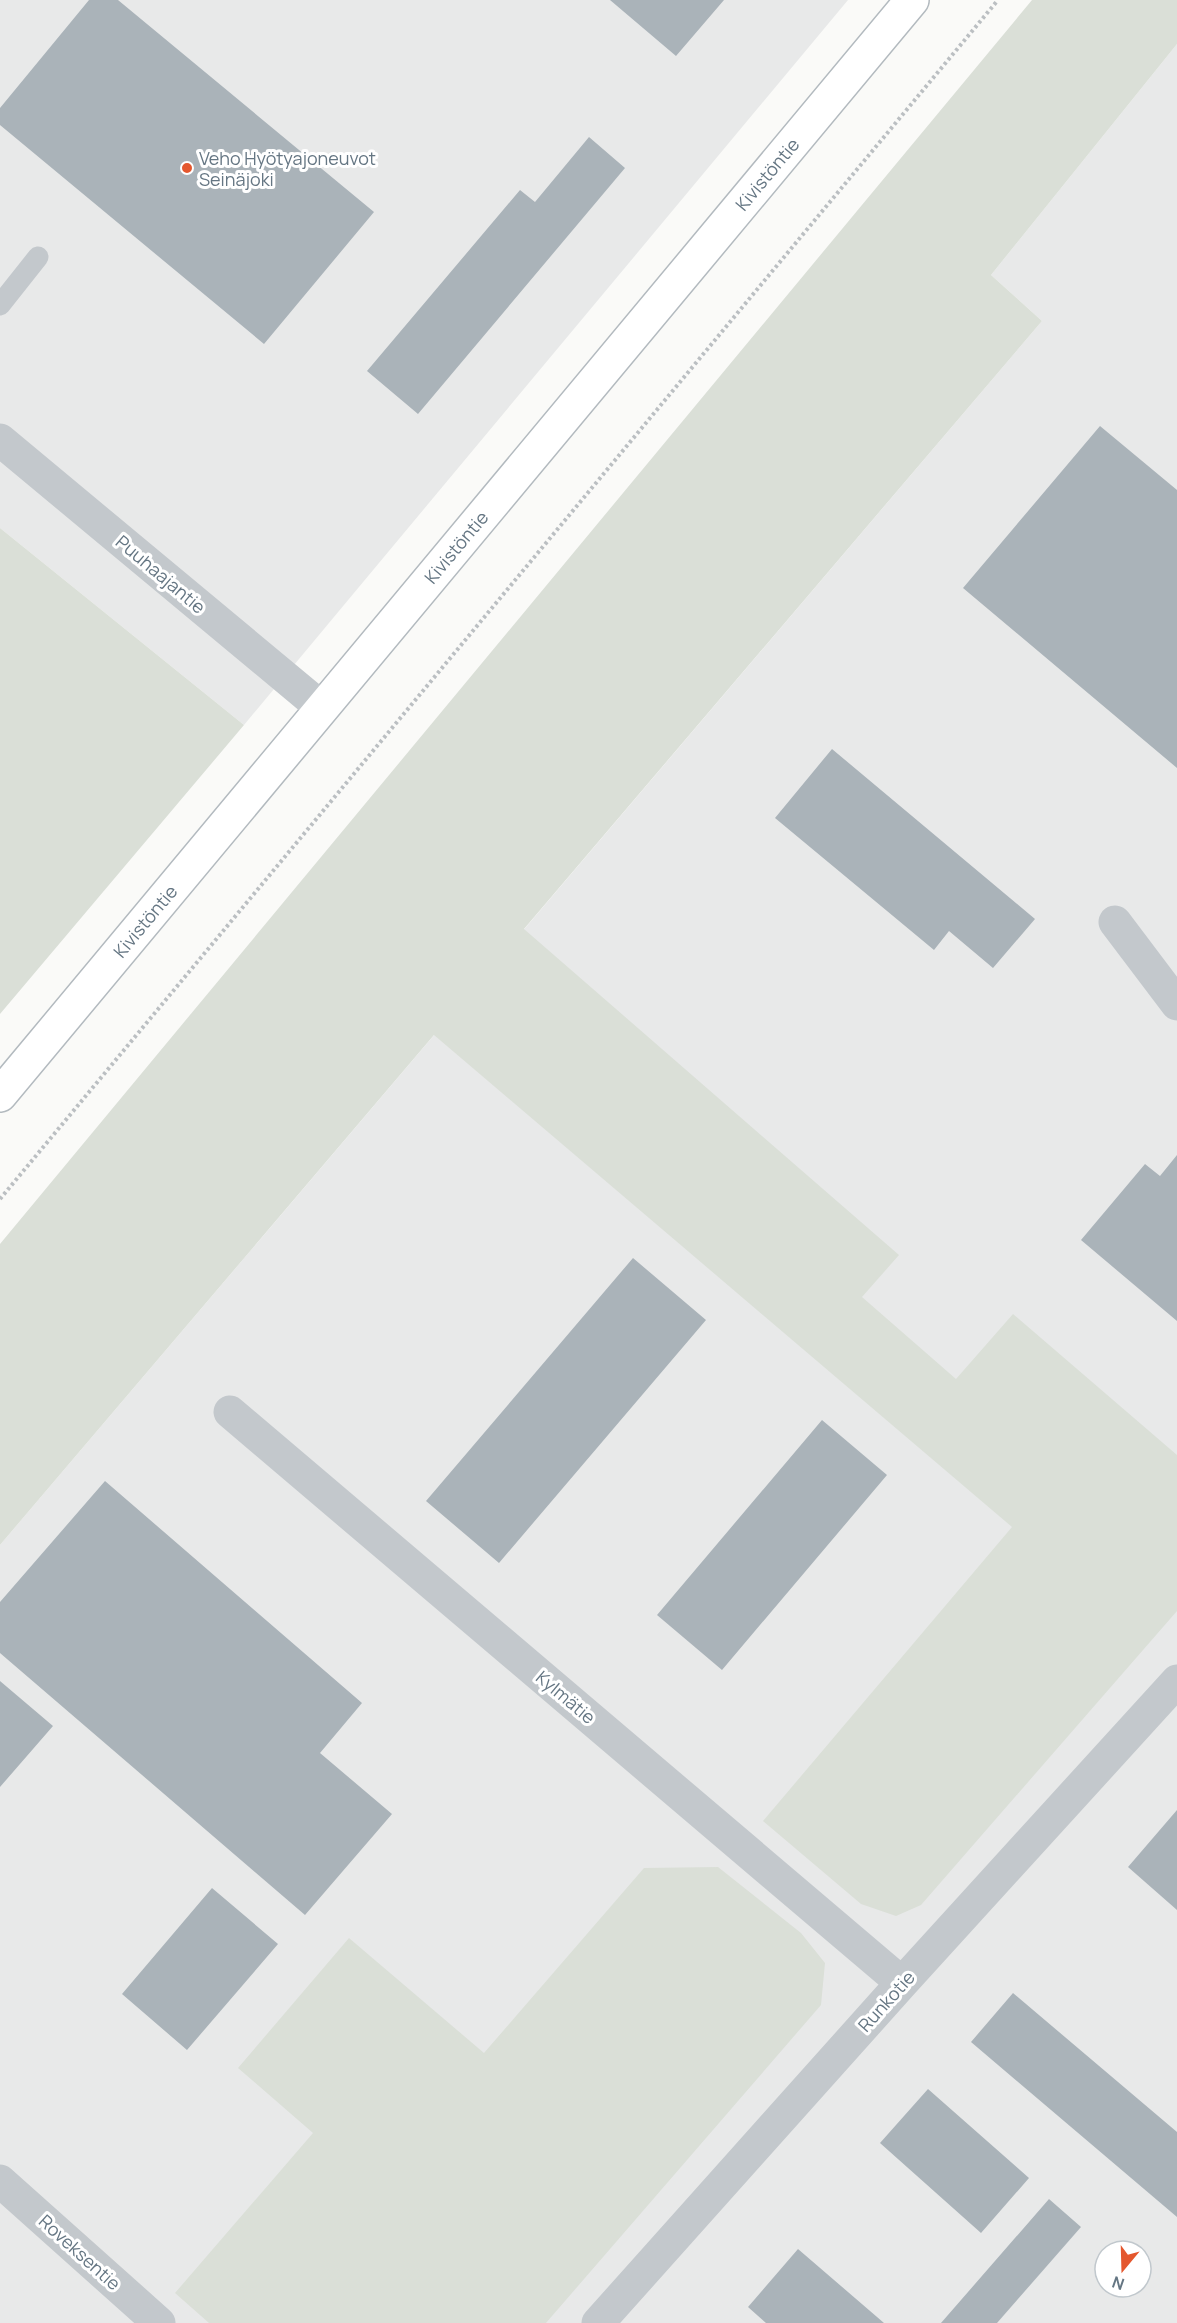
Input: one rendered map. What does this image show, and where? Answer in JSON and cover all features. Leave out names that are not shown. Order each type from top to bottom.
[{"type":"main road","name":"Kivistöntie","points":[[0,1095],[912,0]]},
{"type":"street","name":"Puuhaajantie","points":[[0,440],[322,708]]},
{"type":"street","points":[[1115,922],[1177,1005]]},
{"type":"street","name":"Kylmätie","points":[[230,1412],[902,1983]]},
{"type":"street","name":"Runkotie","points":[[598,2323],[902,1983],[1177,1681]]},
{"type":"street","name":"Roveksentie","points":[[0,2181],[159,2323]]},
{"type":"lane","points":[[0,305],[38,257]]},
{"type":"path","points":[[0,1199],[998,0]]},
{"type":"shaded area","points":[[0,0],[848,0],[244,725],[0,528]]},
{"type":"shaded area","points":[[1032,0],[1177,0],[1177,44],[991,275],[1042,321],[524,929],[899,1255],[862,1297],[956,1379],[1013,1314],[1177,1455],[1177,1611],[921,1905],[896,1916],[861,1904],[763,1821],[1012,1527],[434,1035],[0,1545],[0,1244]]},
{"type":"shaded area","points":[[1177,44],[1177,2323],[0,2323],[0,1545],[1042,321],[991,275]]},
{"type":"shaded area","points":[[0,528],[244,725],[0,1014]]},
{"type":"shaded area","points":[[718,1867],[801,1933],[825,1963],[821,2005],[546,2323],[209,2323],[175,2293],[313,2133],[238,2068],[349,1938],[484,2053],[644,1868]]},
{"type":"building","name":"Veho Hyötyajoneuvot Seinäjoki","points":[[89,0],[118,0],[374,212],[264,344],[0,125],[0,108]]},
{"type":"building","points":[[610,0],[724,0],[676,56]]},
{"type":"building","points":[[589,137],[625,168],[418,414],[367,371],[520,190],[535,202]]},
{"type":"building","points":[[1100,426],[1177,490],[1177,768],[963,588]]},
{"type":"building","points":[[832,749],[1035,919],[993,968],[949,931],[934,950],[775,818]]},
{"type":"building","points":[[1177,1155],[1177,1321],[1081,1240],[1145,1164],[1160,1176]]},
{"type":"building","points":[[633,1258],[706,1320],[499,1563],[426,1501]]},
{"type":"building","points":[[822,1420],[887,1475],[722,1670],[657,1615]]},
{"type":"building","points":[[105,1481],[362,1703],[320,1753],[392,1814],[305,1915],[0,1653],[0,1602]]},
{"type":"building","points":[[0,1681],[53,1726],[0,1787]]},
{"type":"building","points":[[1177,1810],[1177,1910],[1128,1867]]},
{"type":"building","points":[[212,1888],[278,1944],[187,2050],[122,1994]]},
{"type":"building","points":[[1013,1993],[1177,2132],[1177,2217],[971,2042]]},
{"type":"building","points":[[928,2089],[1029,2178],[981,2233],[880,2143]]},
{"type":"building","points":[[1049,2199],[1081,2227],[997,2323],[941,2323]]},
{"type":"building","points":[[798,2249],[884,2323],[766,2323],[748,2307]]},
{"type":"place","name":"Veho Hyötyajoneuvot Seinäjoki","points":[[187,168]]}]
